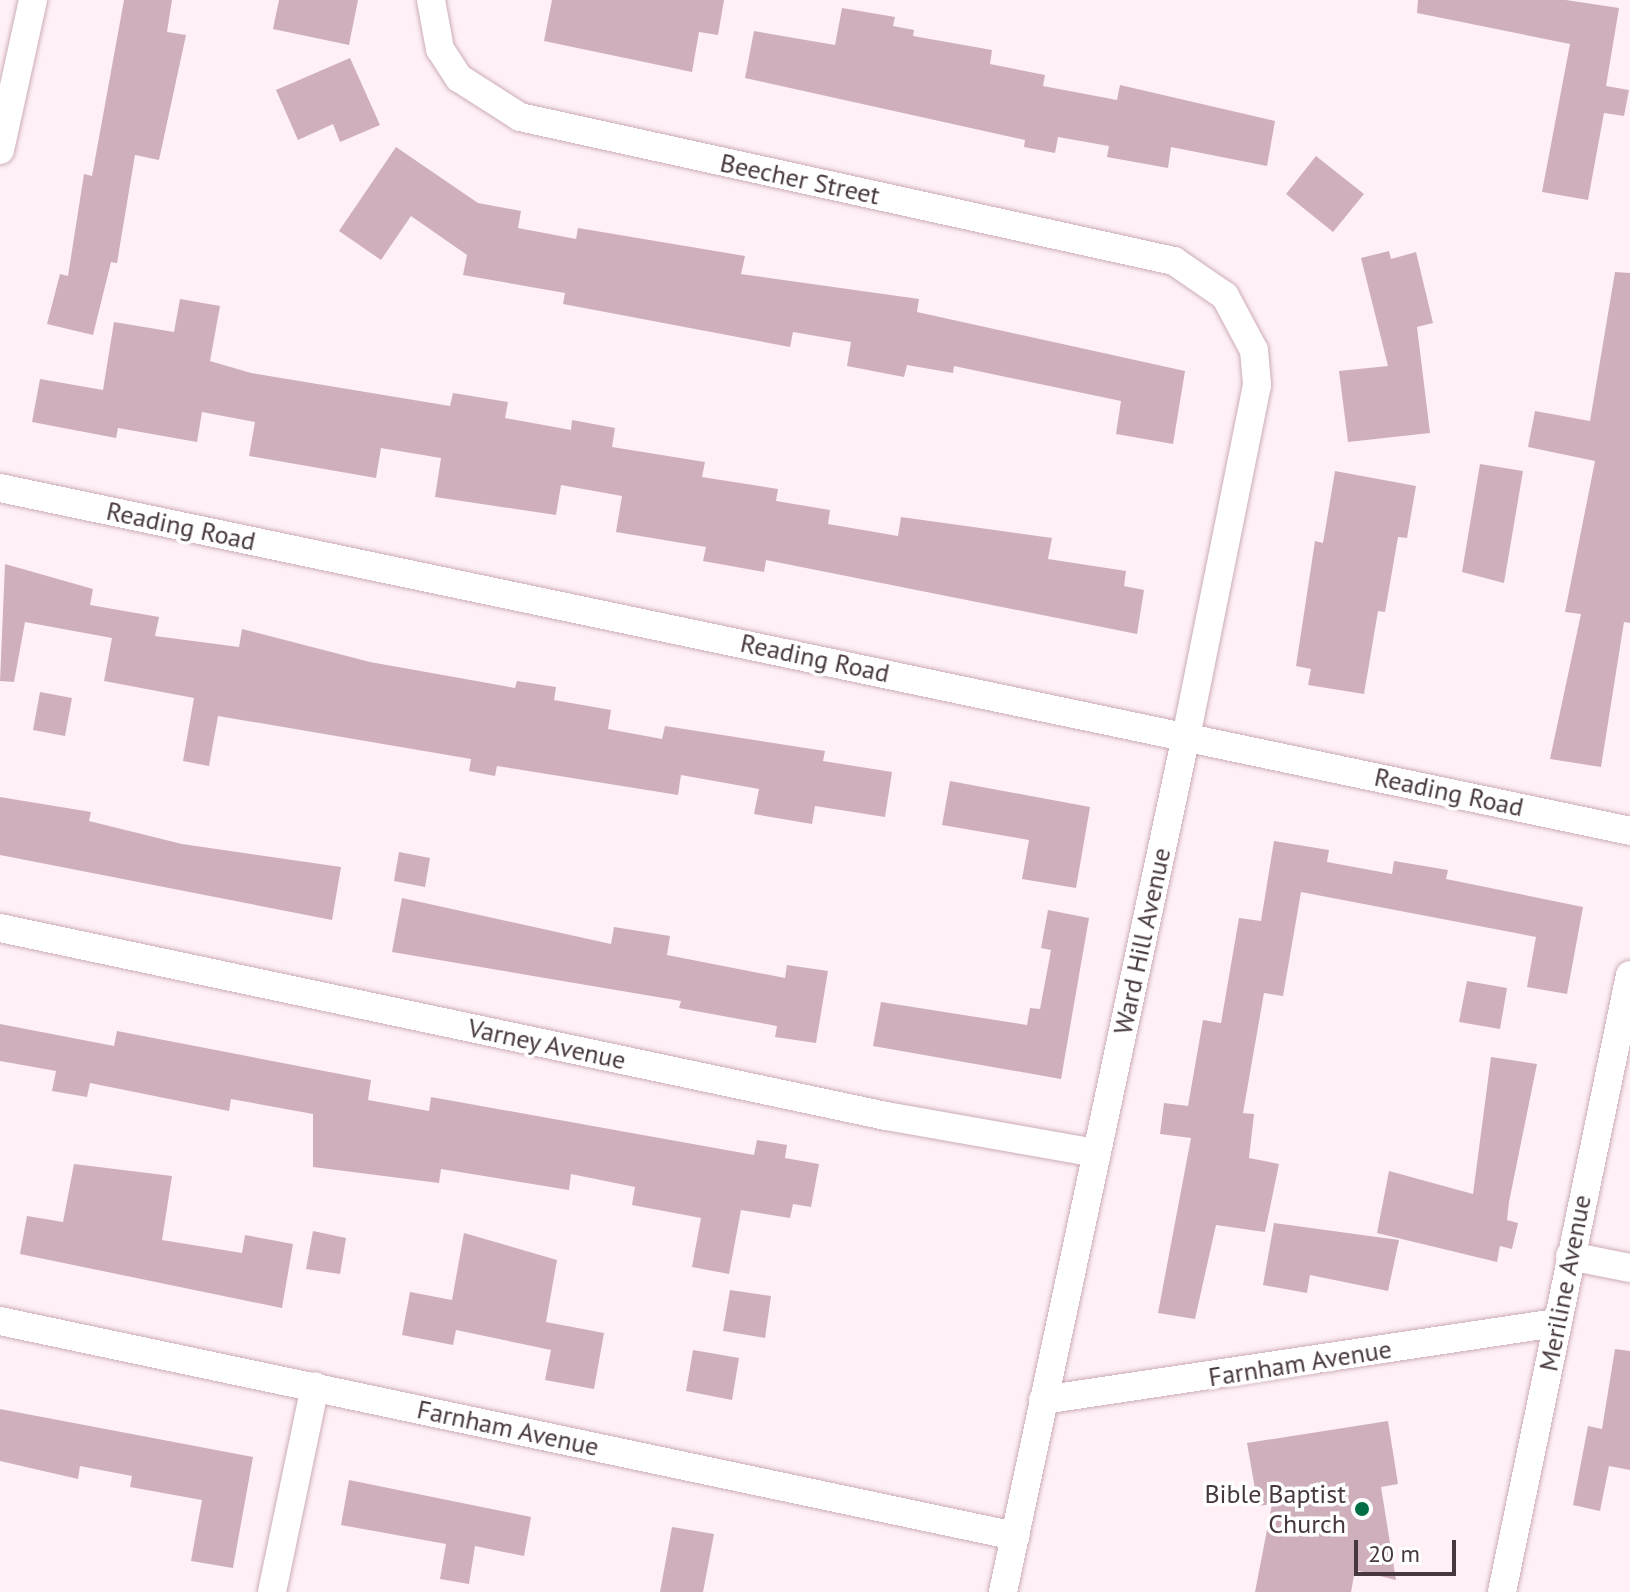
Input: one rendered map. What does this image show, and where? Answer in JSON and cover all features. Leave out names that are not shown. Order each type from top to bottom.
[{"type":"street","points":[[0,150],[33,0]]},
{"type":"street","name":"Beecher Street","points":[[431,0],[440,49],[459,78],[520,117],[1174,261],[1225,296]]},
{"type":"street","name":"Ward Hill Avenue","points":[[1003,1592],[1186,736],[1257,385],[1254,350],[1225,296]]},
{"type":"street","name":"Reading Road","points":[[0,488],[1630,831]]},
{"type":"street","name":"Varney Avenue","points":[[0,928],[870,1113],[1095,1153]]},
{"type":"street","name":"Meriline Avenue","points":[[1502,1592],[1630,975]]},
{"type":"street","points":[[1570,1256],[1630,1268]]},
{"type":"street","name":"Farnham Avenue","points":[[0,1321],[1015,1536]]},
{"type":"street","name":"Farnham Avenue","points":[[1043,1400],[1556,1323]]},
{"type":"street","points":[[272,1592],[315,1386]]},
{"type":"building","points":[[124,0],[172,0],[167,32],[186,35],[159,160],[135,155],[117,263],[111,262],[93,335],[47,324],[60,274],[68,276],[84,174],[92,176]]},
{"type":"building","points":[[279,0],[358,0],[349,45],[273,29]]},
{"type":"building","points":[[552,0],[724,0],[718,35],[699,32],[692,72],[544,41]]},
{"type":"building","points":[[1418,0],[1566,0],[1619,8],[1606,86],[1629,90],[1624,116],[1604,113],[1588,200],[1542,192],[1570,44],[1417,13]]},
{"type":"building","points":[[842,8],[895,17],[893,26],[914,30],[913,36],[992,50],[990,64],[1045,75],[1043,86],[1117,100],[1120,85],[1275,121],[1267,166],[1171,147],[1168,168],[1107,157],[1109,146],[1058,137],[1055,153],[1024,147],[1025,140],[745,78],[754,31],[835,45]]},
{"type":"building","points":[[350,58],[380,125],[340,142],[333,124],[298,140],[276,90]]},
{"type":"building","points":[[396,147],[478,203],[521,211],[518,228],[576,239],[578,228],[745,256],[741,274],[919,299],[917,312],[1185,371],[1173,444],[1116,434],[1121,401],[954,366],[953,373],[907,365],[904,377],[847,366],[851,342],[793,332],[790,347],[563,304],[565,293],[463,275],[467,255],[411,216],[381,260],[339,231]]},
{"type":"building","points":[[1316,156],[1364,194],[1333,232],[1286,194]]},
{"type":"building","points":[[1389,251],[1391,259],[1416,252],[1433,323],[1417,327],[1430,433],[1348,442],[1339,371],[1388,366],[1361,258]]},
{"type":"building","points":[[1615,272],[1630,273],[1630,623],[1624,622],[1601,767],[1550,759],[1581,614],[1565,612],[1595,461],[1528,447],[1535,411],[1590,421]]},
{"type":"building","points":[[180,299],[220,306],[210,361],[251,373],[450,406],[453,393],[508,402],[505,418],[571,430],[572,420],[615,428],[612,447],[705,462],[702,477],[778,489],[776,501],[830,510],[828,524],[898,536],[901,517],[1052,538],[1048,559],[1126,571],[1124,586],[1144,590],[1137,634],[766,560],[764,572],[703,561],[706,547],[616,532],[622,496],[561,485],[556,515],[435,497],[441,458],[381,448],[376,478],[249,456],[255,422],[202,412],[197,442],[118,428],[116,438],[32,422],[40,379],[103,390],[114,322],[174,332]]},
{"type":"building","points":[[1480,464],[1523,471],[1504,583],[1462,572]]},
{"type":"building","points":[[1335,471],[1416,486],[1407,538],[1398,537],[1385,612],[1378,611],[1364,694],[1308,685],[1311,669],[1296,666],[1315,541],[1323,543]]},
{"type":"building","points":[[5,564],[93,589],[90,605],[159,617],[155,636],[239,647],[242,629],[370,662],[515,688],[517,681],[556,687],[554,700],[611,710],[608,729],[662,739],[665,726],[825,751],[823,761],[892,772],[885,817],[815,806],[812,824],[754,814],[759,789],[681,775],[678,795],[497,766],[495,776],[469,771],[471,759],[218,716],[209,766],[183,761],[194,698],[104,681],[112,638],[25,622],[14,682],[0,681]]},
{"type":"building","points":[[40,692],[72,698],[65,736],[33,730]]},
{"type":"building","points":[[950,781],[1090,807],[1076,888],[1022,879],[1029,840],[942,825]]},
{"type":"building","points":[[0,797],[91,812],[89,821],[182,844],[341,867],[332,920],[0,855]]},
{"type":"building","points":[[1274,841],[1329,850],[1327,862],[1392,874],[1394,861],[1448,870],[1446,879],[1583,907],[1567,994],[1527,987],[1536,937],[1301,892],[1283,996],[1264,993],[1243,1113],[1254,1114],[1249,1158],[1279,1164],[1265,1232],[1216,1225],[1195,1319],[1158,1313],[1191,1138],[1160,1134],[1164,1103],[1188,1106],[1203,1020],[1221,1023],[1239,918],[1261,921]]},
{"type":"building","points":[[399,852],[430,858],[425,887],[394,881]]},
{"type":"building","points":[[402,898],[611,944],[614,927],[670,936],[667,955],[785,978],[787,965],[828,971],[816,1043],[775,1037],[777,1026],[679,1008],[681,1001],[392,952]]},
{"type":"building","points":[[1048,910],[1089,918],[1061,1079],[873,1046],[881,1002],[1027,1025],[1030,1008],[1040,1009],[1051,950],[1041,948]]},
{"type":"building","points":[[1467,981],[1507,988],[1500,1029],[1459,1022]]},
{"type":"building","points":[[0,1024],[114,1046],[117,1031],[371,1080],[368,1100],[429,1111],[431,1097],[754,1155],[757,1140],[787,1145],[785,1158],[819,1164],[811,1207],[793,1204],[790,1218],[741,1210],[729,1274],[692,1267],[701,1218],[632,1205],[635,1187],[571,1174],[569,1190],[441,1169],[439,1183],[313,1167],[313,1114],[231,1099],[229,1111],[90,1083],[87,1097],[52,1091],[56,1071],[0,1061]]},
{"type":"building","points":[[1491,1057],[1537,1064],[1509,1202],[1507,1220],[1518,1223],[1512,1249],[1500,1246],[1497,1262],[1377,1233],[1389,1171],[1473,1194]]},
{"type":"building","points":[[74,1164],[172,1176],[162,1240],[242,1253],[245,1235],[293,1244],[282,1308],[20,1254],[27,1216],[63,1222]]},
{"type":"building","points":[[1274,1223],[1399,1240],[1388,1291],[1310,1275],[1307,1293],[1263,1285]]},
{"type":"building","points":[[313,1231],[346,1238],[340,1274],[306,1269]]},
{"type":"building","points":[[464,1233],[557,1260],[546,1322],[604,1333],[594,1389],[545,1380],[551,1350],[456,1330],[453,1345],[402,1335],[410,1292],[452,1300]]},
{"type":"building","points":[[730,1290],[771,1296],[765,1338],[723,1331]]},
{"type":"building","points":[[1615,1349],[1630,1351],[1630,1470],[1609,1466],[1600,1511],[1573,1505],[1588,1426],[1602,1429]]},
{"type":"building","points":[[693,1350],[739,1358],[732,1400],[686,1391]]},
{"type":"building","points":[[0,1409],[253,1457],[233,1568],[191,1561],[202,1500],[130,1487],[132,1476],[80,1466],[78,1479],[0,1461]]},
{"type":"building","name":"Bible Baptist Church","points":[[1388,1421],[1398,1484],[1381,1487],[1396,1580],[1355,1570],[1351,1592],[1255,1592],[1272,1504],[1258,1506],[1247,1443]]},
{"type":"building","points":[[349,1480],[531,1517],[524,1556],[475,1546],[469,1584],[440,1579],[446,1544],[341,1525]]},
{"type":"building","points":[[672,1527],[714,1534],[703,1592],[660,1592]]},
{"type":"place","name":"Bible Baptist Church","points":[[1362,1509]]}]
